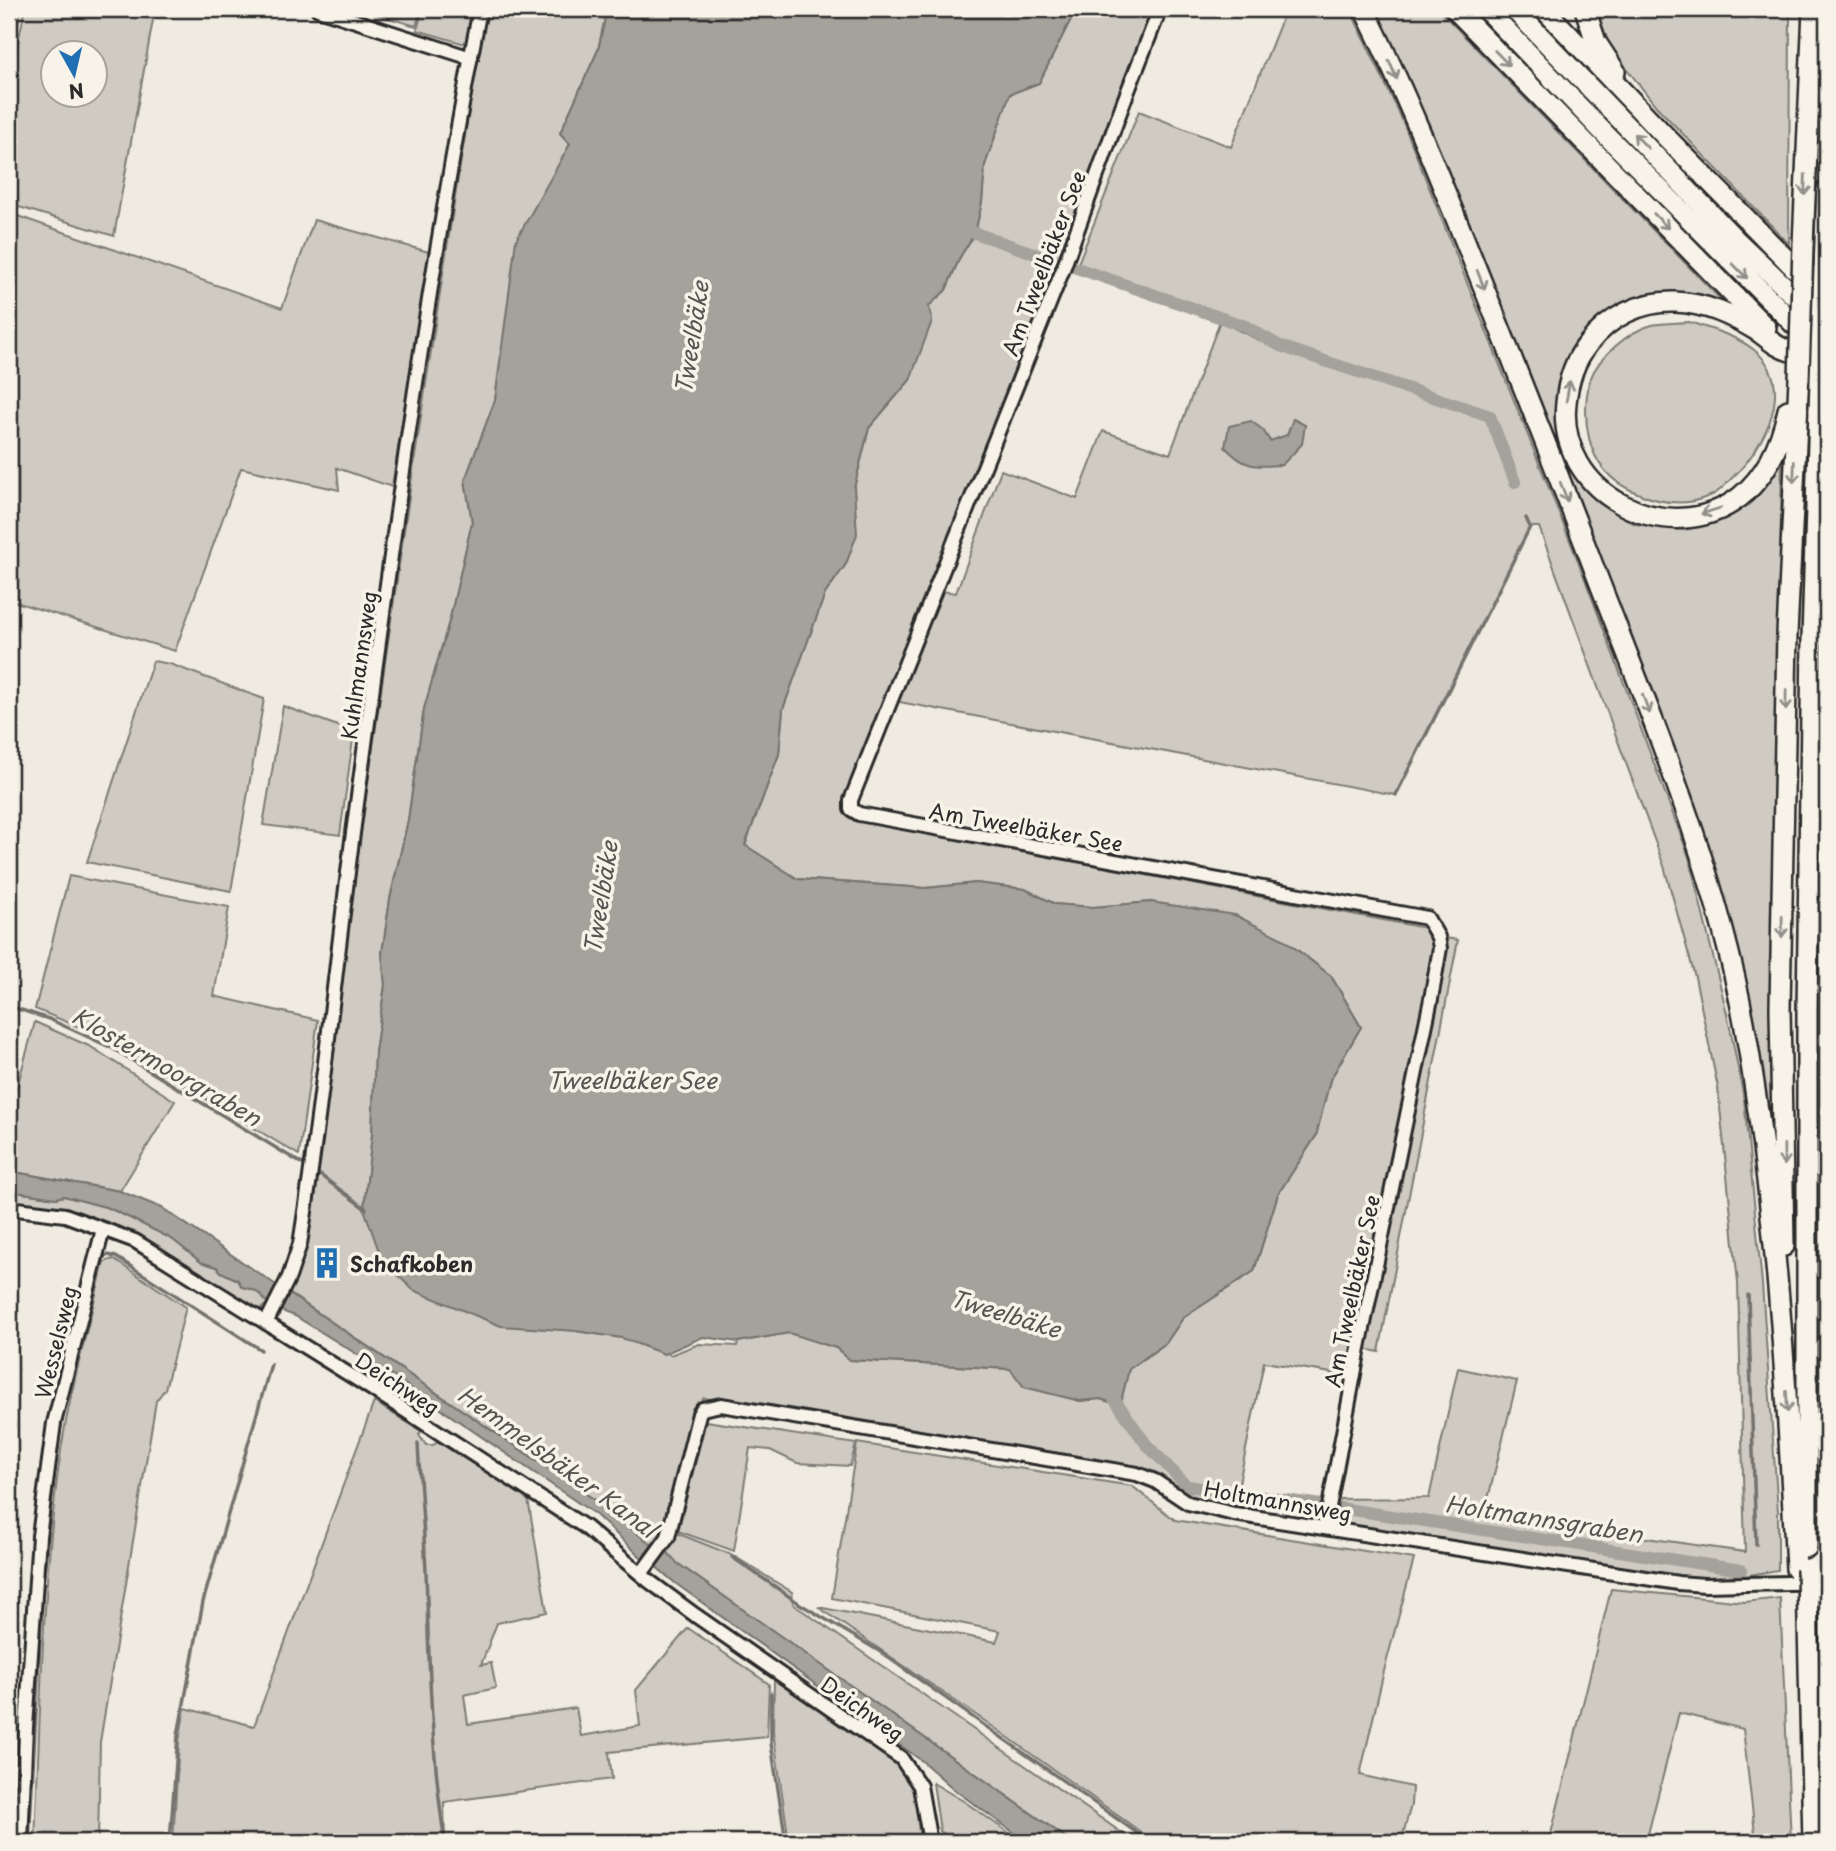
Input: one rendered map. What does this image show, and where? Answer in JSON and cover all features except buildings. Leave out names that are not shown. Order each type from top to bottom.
[{"type":"highway","points":[[1364,9],[1449,201],[1559,477],[1690,819],[1718,909],[1744,1023],[1766,1176],[1783,1334],[1802,1569]]},
{"type":"highway","points":[[1455,9],[1598,158],[1827,387]]},
{"type":"highway","points":[[1486,9],[1606,135],[1827,357]]},
{"type":"highway","points":[[1514,9],[1736,240],[1827,328]]},
{"type":"highway","points":[[1544,9],[1827,300]]},
{"type":"highway","points":[[1585,9],[1596,42],[1616,72],[1662,123],[1666,137]]},
{"type":"highway","points":[[1804,9],[1804,74],[1809,93]]},
{"type":"highway","points":[[1783,1334],[1781,981],[1787,634],[1813,9]]},
{"type":"highway","points":[[1813,1842],[1802,1569],[1812,639],[1827,190]]},
{"type":"highway","points":[[1790,351],[1777,348],[1764,335],[1716,309],[1692,303],[1672,302],[1653,303],[1634,309],[1618,316],[1597,332],[1576,364],[1568,386],[1565,411],[1567,431],[1578,462],[1590,480],[1609,498],[1632,511],[1657,517],[1701,514],[1720,509],[1741,496],[1758,478],[1779,443],[1793,389],[1799,380]]},
{"type":"street","points":[[318,9],[471,58]]},
{"type":"street","name":"Kuhlmannsweg","points":[[268,1319],[289,1278],[300,1244],[309,1189],[353,836],[394,543],[436,263],[480,9]]},
{"type":"street","name":"Am Tweelbäker See","points":[[1160,9],[1062,272],[851,800],[851,809],[859,814],[1427,918],[1438,937],[1440,948],[1436,974],[1325,1528]]},
{"type":"street","name":"Deichweg","points":[[9,1208],[65,1215],[135,1241],[268,1319],[585,1527],[640,1574],[695,1615],[901,1758],[910,1767],[920,1786],[930,1842]]},
{"type":"street","name":"Wesselsweg","points":[[21,1842],[39,1536],[52,1436],[103,1228]]},
{"type":"street","name":"Holtmannsweg","points":[[640,1574],[668,1537],[699,1415],[702,1409],[721,1405],[1137,1474],[1155,1481],[1188,1503],[1209,1510],[1678,1583],[1705,1585],[1827,1582]]},
{"type":"shaded area","points":[[9,9],[21,9],[9,69]]},
{"type":"shaded area","points":[[25,9],[155,9],[114,236],[9,204],[9,85]]},
{"type":"shaded area","points":[[358,9],[421,9],[416,26]]},
{"type":"shaded area","points":[[423,9],[473,9],[465,44],[417,30]]},
{"type":"shaded area","points":[[486,9],[607,9],[598,50],[560,133],[570,144],[504,339],[495,400],[465,480],[472,522],[450,618],[424,709],[408,820],[390,899],[382,953],[385,985],[375,1052],[372,1134],[364,1209],[576,1331],[622,1338],[664,1354],[667,1352],[670,1355],[699,1344],[737,1346],[738,1342],[789,1333],[836,1348],[850,1360],[1010,1369],[1080,1401],[1100,1399],[1120,1405],[1129,1369],[1166,1343],[1183,1318],[1254,1271],[1278,1194],[1316,1136],[1330,1080],[1361,1027],[1331,976],[1283,939],[1151,902],[1093,907],[1055,904],[1025,889],[976,883],[925,888],[797,879],[745,846],[779,754],[783,709],[825,594],[846,564],[856,534],[854,488],[869,428],[910,380],[929,306],[946,290],[960,257],[975,233],[982,202],[985,165],[1010,94],[1039,83],[1076,9],[1154,9],[1037,320],[887,703],[844,802],[847,815],[856,820],[1425,928],[1436,939],[1428,999],[1350,1376],[1264,1362],[1234,1507],[1192,1500],[1140,1470],[1098,1459],[704,1398],[692,1409],[666,1526],[652,1545],[601,1504],[289,1293],[304,1253],[313,1206],[338,997],[396,582]]},
{"type":"shaded area","points":[[1286,9],[1350,9],[1401,117],[1580,566],[1689,857],[1729,1022],[1744,1099],[1762,1284],[1778,1512],[1778,1570],[1744,1576],[1685,1578],[1339,1526],[1334,1517],[1335,1499],[1429,1498],[1458,1368],[1517,1381],[1484,1515],[1745,1552],[1738,1283],[1718,1088],[1695,977],[1664,866],[1539,527],[1530,527],[1395,795],[894,701],[942,591],[956,593],[1001,470],[1077,499],[1103,431],[1170,454],[1220,321],[1271,346],[1275,340],[1248,322],[1077,266],[1139,111],[1231,147]]},
{"type":"shaded area","points":[[1373,9],[1438,9],[1727,306],[1646,300],[1569,361],[1573,468],[1599,503],[1635,524],[1684,530],[1727,518],[1766,482],[1782,459],[1772,1008],[1773,1171],[1726,919]]},
{"type":"shaded area","points":[[1597,9],[1790,9],[1789,244],[1656,106],[1609,46]]},
{"type":"shaded area","points":[[9,213],[282,308],[314,220],[429,252],[392,487],[337,468],[339,490],[241,468],[175,651],[9,600]]},
{"type":"shaded area","points":[[1689,322],[1730,336],[1753,349],[1766,363],[1773,380],[1775,397],[1772,415],[1756,450],[1727,484],[1715,494],[1680,503],[1653,499],[1635,492],[1605,471],[1595,456],[1589,438],[1586,402],[1590,380],[1599,363],[1624,339],[1652,325]]},
{"type":"shaded area","points":[[153,661],[170,664],[264,699],[231,891],[87,862]]},
{"type":"shaded area","points":[[283,706],[354,732],[340,835],[263,825]]},
{"type":"shaded area","points":[[69,876],[229,907],[214,996],[318,1020],[299,1155],[101,1036],[35,1009]]},
{"type":"shaded area","points":[[1446,938],[1458,940],[1379,1352],[1365,1349]]},
{"type":"shaded area","points":[[35,1022],[91,1047],[175,1101],[120,1191],[9,1171],[9,1116]]},
{"type":"shaded area","points":[[9,1191],[56,1198],[64,1196],[109,1208],[172,1239],[201,1262],[217,1267],[221,1272],[238,1280],[242,1287],[260,1292],[268,1303],[258,1311],[152,1244],[107,1223],[65,1211],[9,1204]]},
{"type":"shaded area","points":[[113,1259],[186,1307],[165,1389],[156,1401],[100,1742],[98,1842],[35,1842],[45,1606],[59,1464],[73,1388],[104,1262]]},
{"type":"shaded area","points":[[374,1402],[421,1431],[419,1435],[426,1445],[438,1442],[528,1499],[547,1612],[497,1623],[481,1665],[491,1663],[496,1688],[464,1695],[468,1724],[576,1708],[581,1736],[640,1726],[636,1690],[688,1628],[769,1684],[767,1737],[609,1752],[612,1779],[444,1802],[445,1842],[173,1842],[179,1741],[185,1708],[254,1726]]},
{"type":"shaded area","points":[[706,1421],[856,1444],[850,1466],[797,1463],[770,1450],[750,1448],[734,1551],[678,1531]]},
{"type":"shaded area","points":[[857,1443],[1132,1486],[1175,1520],[1414,1559],[1360,1775],[1412,1787],[1411,1805],[1401,1842],[1155,1842],[818,1607],[996,1642],[1000,1631],[832,1598]]},
{"type":"shaded area","points":[[674,1532],[732,1555],[792,1592],[793,1604],[1135,1842],[1072,1842],[677,1563],[668,1553]]},
{"type":"shaded area","points":[[1611,1589],[1745,1602],[1780,1598],[1791,1842],[1756,1842],[1743,1729],[1679,1713],[1646,1842],[1549,1842]]},
{"type":"shaded area","points":[[774,1680],[894,1761],[912,1789],[920,1842],[789,1842],[773,1731]]},
{"type":"shaded area","points":[[933,1783],[1022,1842],[956,1842],[940,1831]]},
{"type":"water","name":"Tweelbäker See","points":[[607,9],[1076,9],[1039,83],[1010,94],[985,165],[982,202],[975,233],[960,257],[946,290],[929,306],[932,321],[910,380],[869,428],[854,488],[857,534],[846,564],[825,594],[783,709],[779,754],[745,845],[798,879],[925,888],[976,883],[1025,889],[1055,904],[1093,907],[1151,902],[1235,915],[1283,939],[1331,976],[1361,1027],[1330,1080],[1316,1136],[1278,1194],[1254,1271],[1183,1318],[1166,1343],[1129,1369],[1120,1405],[1100,1399],[1080,1401],[1024,1387],[1010,1369],[850,1360],[836,1348],[789,1333],[738,1342],[703,1337],[664,1354],[622,1338],[576,1331],[501,1326],[413,1290],[382,1260],[364,1209],[372,1134],[375,1052],[385,985],[382,953],[390,899],[408,820],[424,709],[450,618],[472,522],[465,480],[495,400],[516,240],[570,144],[560,133],[598,50]]},
{"type":"water","points":[[1293,419],[1305,425],[1302,444],[1282,465],[1250,465],[1238,459],[1225,447],[1229,426],[1251,421],[1263,430],[1270,441],[1287,435]]},
{"type":"water","points":[[9,1171],[120,1191],[162,1208],[601,1504],[652,1545],[642,1558],[596,1515],[397,1379],[295,1316],[272,1306],[257,1292],[242,1287],[238,1280],[221,1272],[217,1267],[201,1262],[172,1239],[109,1208],[64,1196],[56,1198],[9,1191]]},
{"type":"water","points":[[663,1552],[1072,1842],[1027,1842],[956,1791],[922,1761],[675,1583],[654,1565]]},
{"type":"waterway","points":[[975,233],[1245,326],[1280,346],[1490,416],[1515,482]]},
{"type":"waterway","points":[[1396,795],[1530,527],[1526,518]]},
{"type":"waterway","name":"Klostermoorgraben","points":[[9,1006],[49,1019],[112,1048],[304,1165]]},
{"type":"waterway","name":"Klostermoorgraben","points":[[320,1175],[366,1209]]},
{"type":"waterway","points":[[29,1842],[43,1584],[56,1457],[63,1413],[103,1258],[108,1255],[116,1257],[261,1350]]},
{"type":"waterway","points":[[1748,1295],[1756,1545]]},
{"type":"waterway","points":[[170,1842],[178,1735],[203,1602],[271,1364]]},
{"type":"waterway","name":"Holtmannsgraben","points":[[1111,1394],[1146,1444],[1187,1486],[1321,1505]]},
{"type":"waterway","points":[[418,1443],[434,1741],[445,1842]]},
{"type":"waterway","name":"Holtmannsgraben","points":[[1340,1508],[1741,1570]]},
{"type":"waterway","points":[[732,1557],[800,1604],[879,1651],[1150,1842]]},
{"type":"waterway","points":[[771,1693],[771,1743],[786,1842]]},
{"type":"place","name":"Schafkoben","points":[[327,1263]]},
{"type":"water label","name":"Tweelbäke","points":[[691,337]]},
{"type":"water label","name":"Tweelbäke","points":[[600,897]]},
{"type":"water label","name":"Tweelbäke","points":[[1006,1313]]},
{"type":"water label","name":"Hemmelsbäker Kanal","points":[[558,1461]]}]
